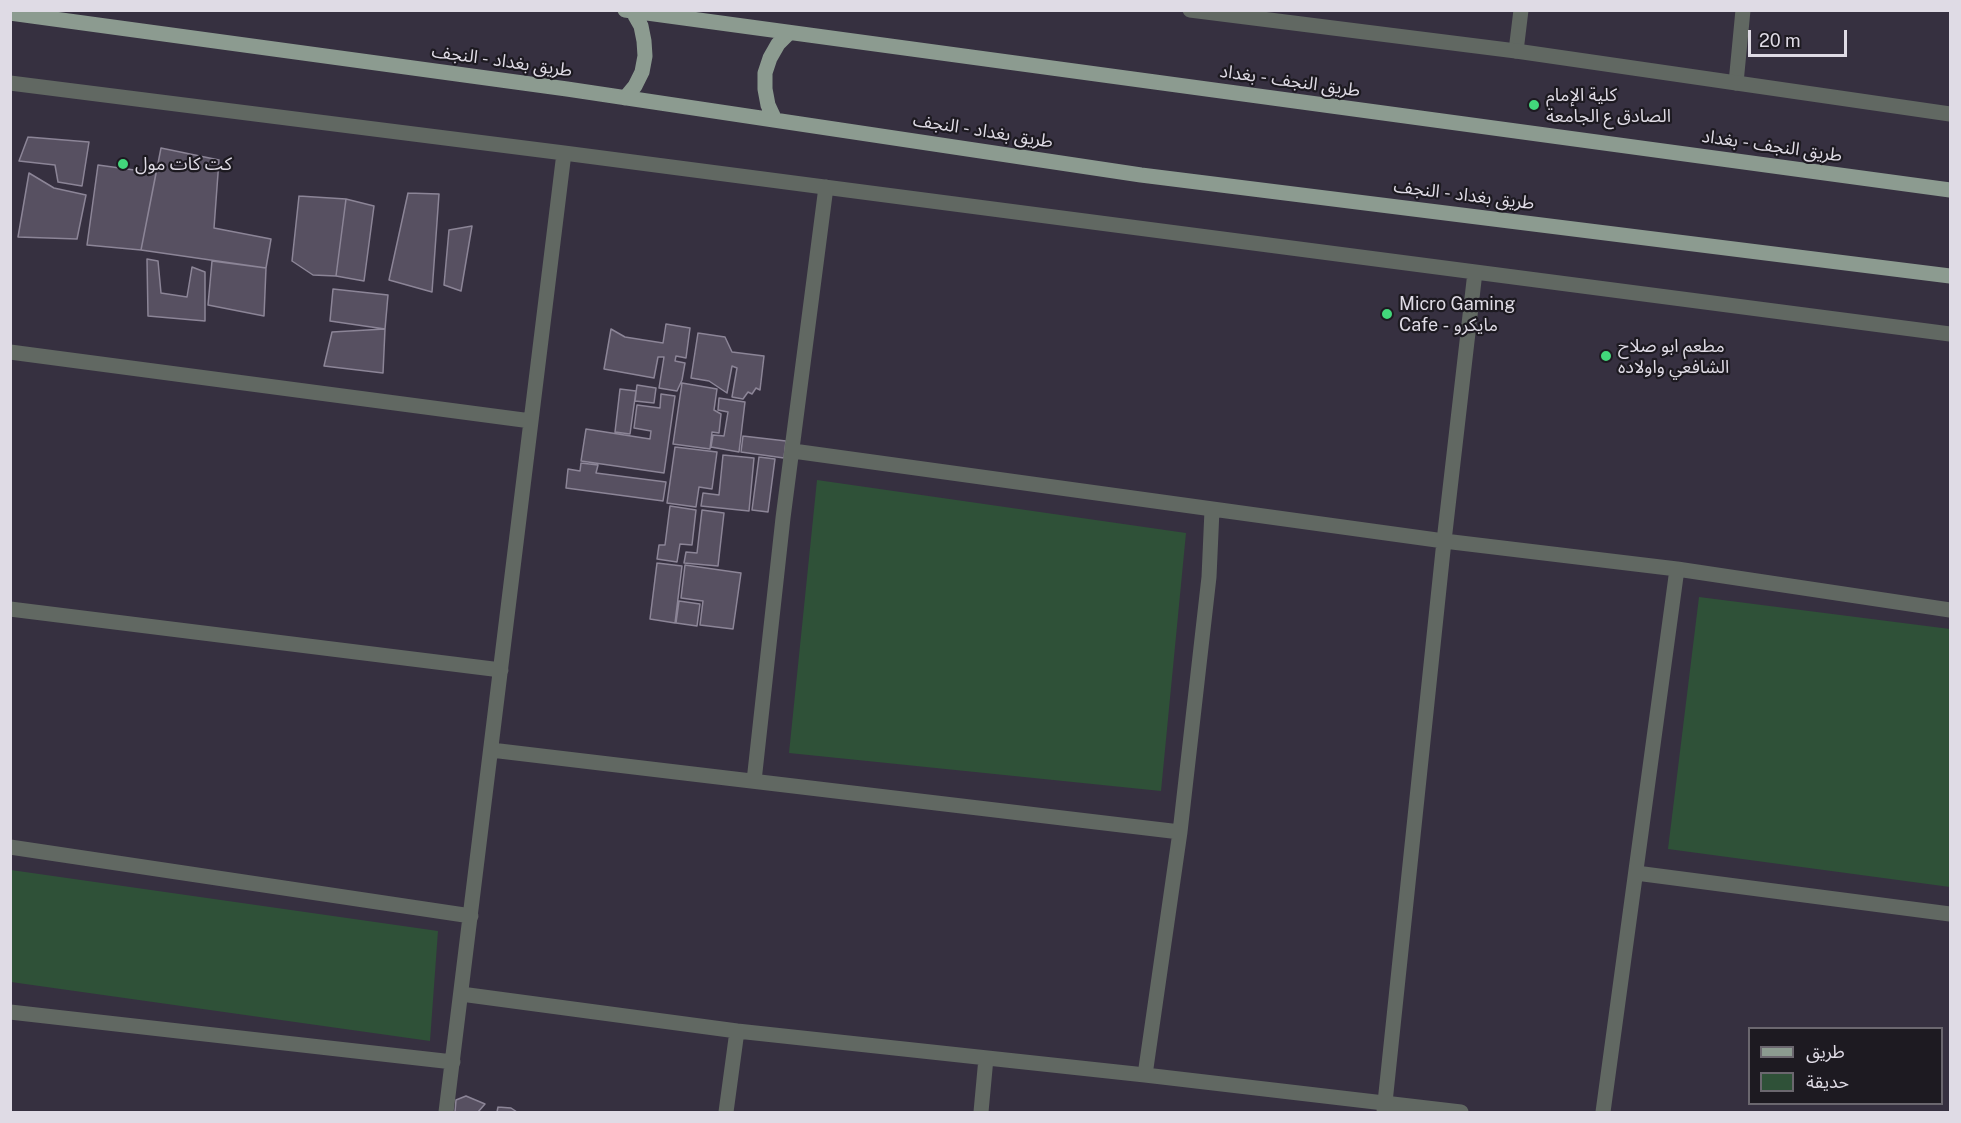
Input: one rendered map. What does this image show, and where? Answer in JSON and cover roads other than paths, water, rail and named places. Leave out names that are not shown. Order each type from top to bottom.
[{"type":"main road","name":"طريق النجف - بغداد","points":[[629,11],[1950,190]]},
{"type":"main road","points":[[625,98],[635,86],[642,72],[645,57],[645,41],[641,26],[629,11]]},
{"type":"main road","name":"طريق بغداد - النجف","points":[[10,13],[625,98],[1141,175],[1950,276]]},
{"type":"main road","points":[[775,120],[768,105],[765,73],[778,44],[789,33]]},
{"type":"street","points":[[1190,10],[1516,51],[1950,114]]},
{"type":"street","points":[[1516,51],[1521,10]]},
{"type":"street","points":[[1736,83],[1743,10]]},
{"type":"street","points":[[10,83],[1950,334]]},
{"type":"street","points":[[446,1113],[564,153]]},
{"type":"street","points":[[754,781],[783,518],[826,187]]},
{"type":"street","points":[[1384,1108],[1475,272]]},
{"type":"street","points":[[10,352],[531,422]]},
{"type":"street","points":[[793,451],[1444,542],[1677,569],[1950,610]]},
{"type":"street","points":[[1144,1075],[1180,832],[1209,577],[1212,510]]},
{"type":"street","points":[[1603,1113],[1677,569]]},
{"type":"street","points":[[10,609],[501,670]]},
{"type":"street","points":[[491,750],[1180,832]]},
{"type":"street","points":[[10,847],[471,916]]},
{"type":"street","points":[[1636,873],[1950,914]]},
{"type":"street","points":[[461,994],[737,1031],[1144,1075],[1384,1108],[1461,1113]]},
{"type":"street","points":[[10,1011],[453,1062]]},
{"type":"street","points":[[726,1113],[737,1031]]},
{"type":"street","points":[[981,1113],[986,1058]]},
{"type":"place","name":"كلية الإمام الصادق ع الجامعة","points":[[1534,105]]},
{"type":"place","name":"كت كات مول","points":[[123,164]]},
{"type":"place","name":"Micro Gaming Cafe - مايكرو","points":[[1387,314]]},
{"type":"place","name":"مطعم ابو صلاح الشافعي واولاده","points":[[1606,356]]}]
